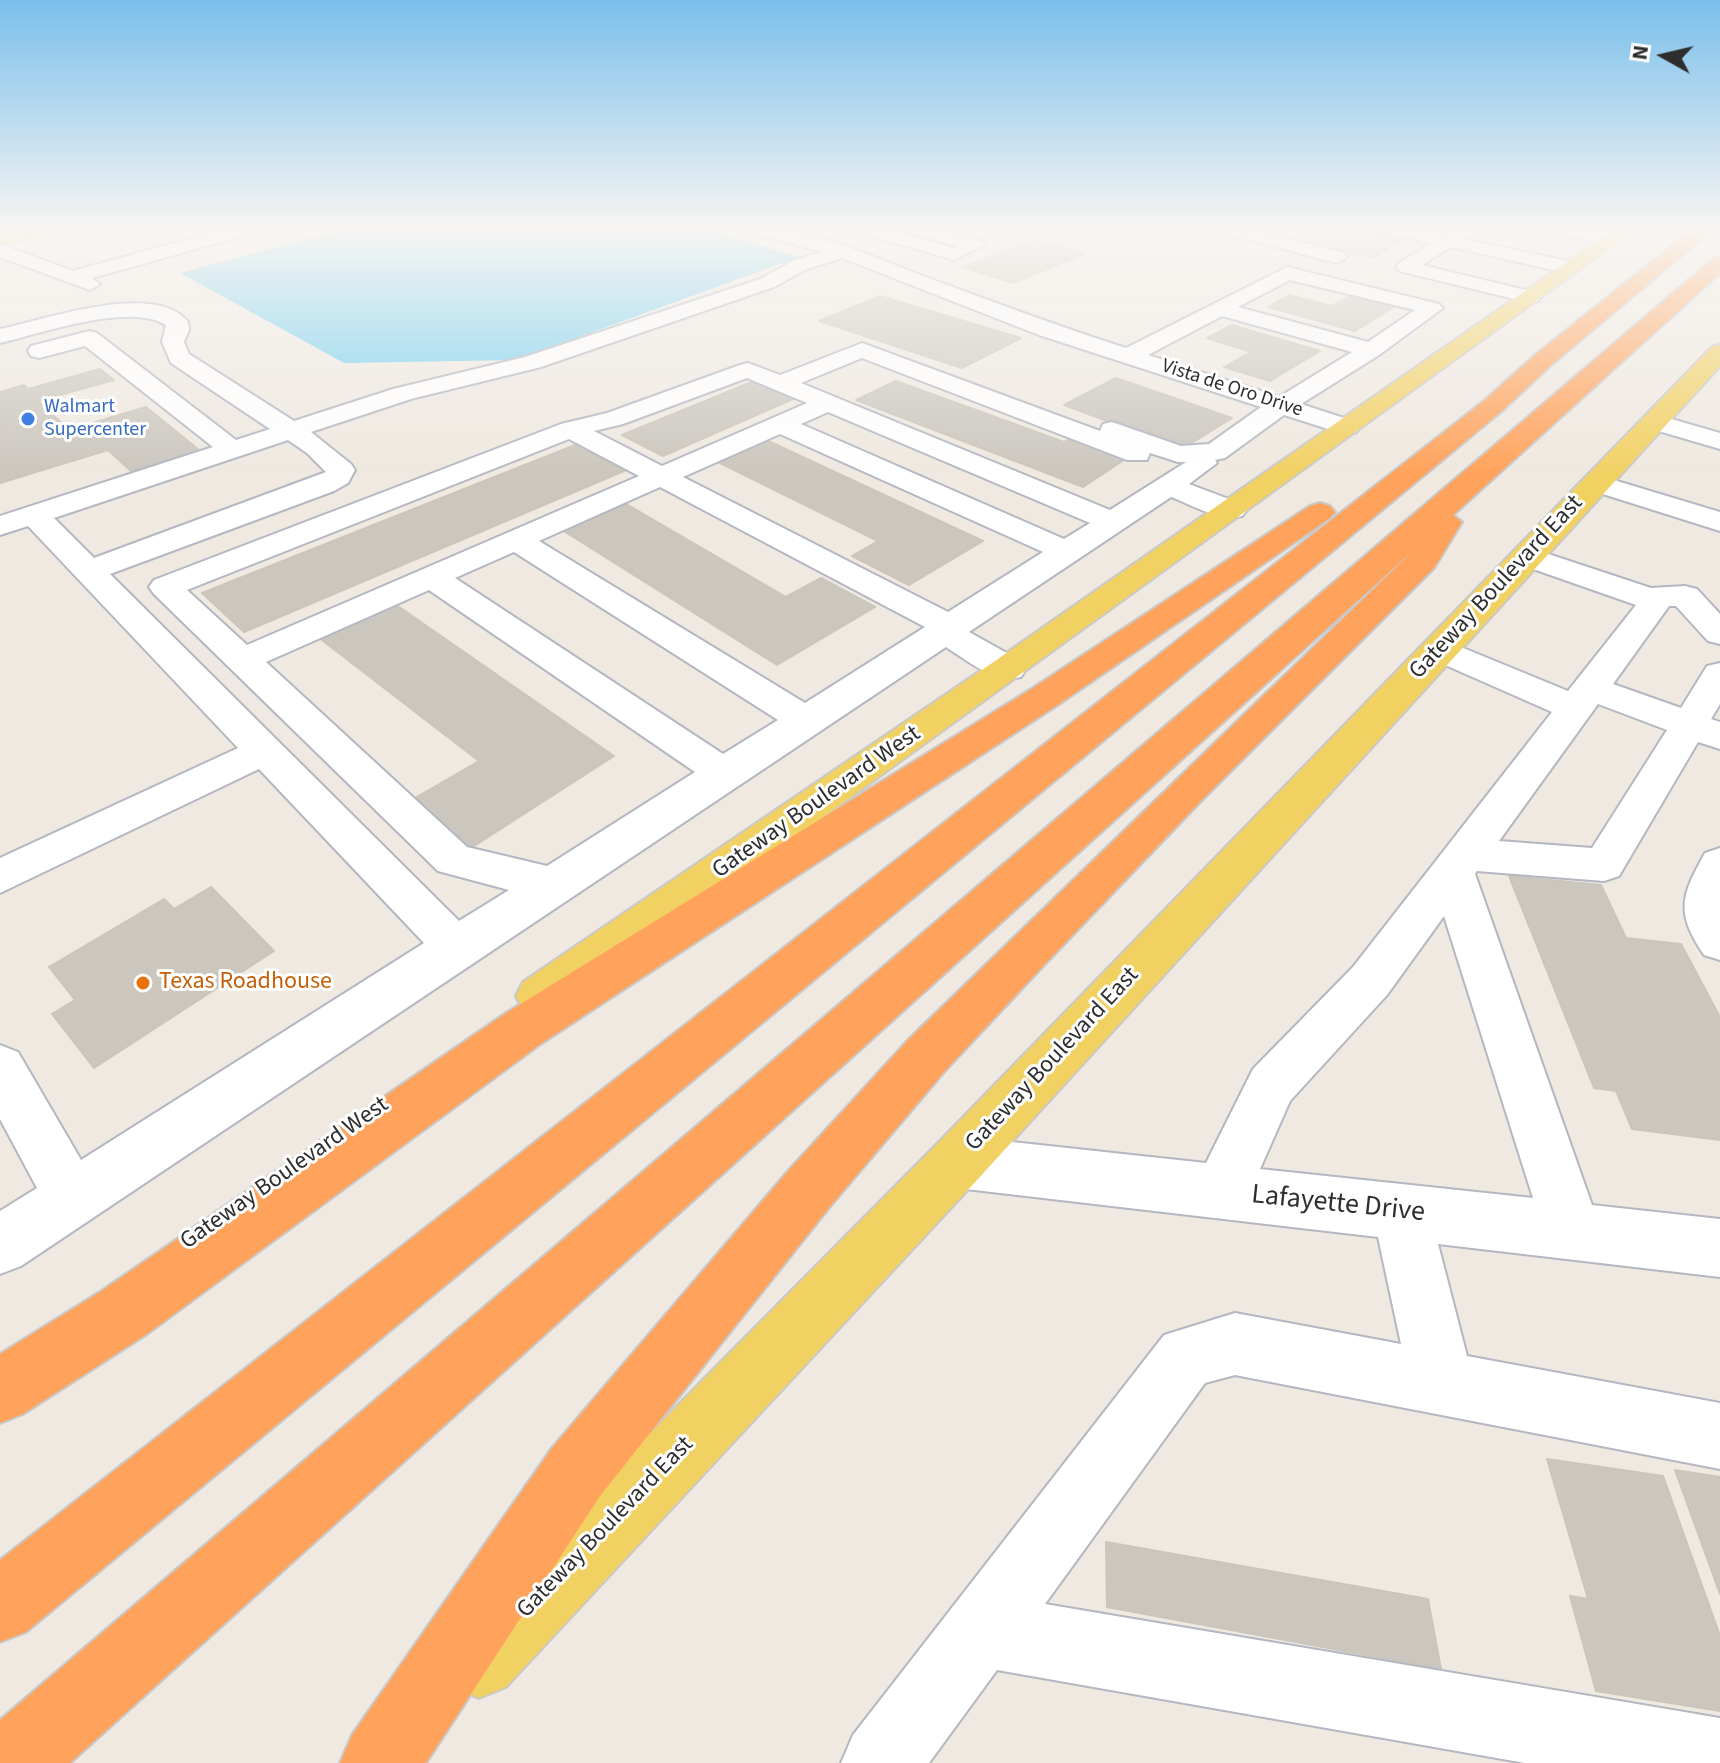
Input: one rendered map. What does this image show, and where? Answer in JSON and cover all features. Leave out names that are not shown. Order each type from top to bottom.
[{"type":"highway","points":[[0,1606],[1141,692],[1494,405],[1606,309]]},
{"type":"highway","points":[[11,1763],[1667,309]]},
{"type":"highway","points":[[0,1391],[125,1312],[524,1028],[1058,689],[1293,532],[1453,409],[1543,360]]},
{"type":"highway","points":[[380,1763],[576,1472],[808,1190],[926,1056],[1186,792],[1423,561],[1476,475]]},
{"type":"main road","name":"Gateway Boulevard West","points":[[0,1373],[1232,510],[1347,427],[1411,361],[1508,309]]},
{"type":"main road","name":"Gateway Boulevard East","points":[[380,1763],[957,1162],[1527,556],[1716,361]]},
{"type":"street","points":[[7,346],[97,312],[127,309]]},
{"type":"street","points":[[89,571],[338,477],[339,467],[179,358],[173,342],[178,330],[177,322],[168,315],[146,309]]},
{"type":"street","points":[[17,521],[402,394],[533,362],[689,309]]},
{"type":"street","name":"Vista de Oro Drive","points":[[990,309],[1347,427]]},
{"type":"street","points":[[1128,356],[1219,309]]},
{"type":"street","points":[[1221,309],[1411,361]]},
{"type":"street","points":[[1112,430],[1178,454],[1216,452],[1257,421],[1430,309]]},
{"type":"street","points":[[7,346],[89,338],[233,450]]},
{"type":"street","points":[[1163,339],[1193,347]]},
{"type":"street","points":[[779,384],[862,350],[1186,474],[1232,510]]},
{"type":"street","points":[[130,372],[179,358]]},
{"type":"street","points":[[870,375],[897,363]]},
{"type":"street","points":[[555,884],[453,860],[165,587],[570,429],[614,419],[748,370],[779,384],[828,397],[1113,522]]},
{"type":"street","points":[[1185,375],[1161,388],[1257,421]]},
{"type":"street","points":[[242,660],[779,424],[828,397]]},
{"type":"street","points":[[1654,422],[1720,441]]},
{"type":"street","points":[[779,424],[1067,552]]},
{"type":"street","points":[[570,429],[948,629],[1008,669]]},
{"type":"street","points":[[0,1245],[1186,474]]},
{"type":"street","points":[[1597,483],[1720,522]]},
{"type":"street","points":[[17,521],[89,571],[457,948]]},
{"type":"street","points":[[516,540],[807,721]]},
{"type":"street","points":[[1527,556],[1656,601]]},
{"type":"street","points":[[432,577],[725,774]]},
{"type":"street","points":[[1221,1192],[1271,1085],[1370,981],[1660,596],[1685,596],[1720,634]]},
{"type":"street","points":[[1439,650],[1582,698],[1706,730]]},
{"type":"street","points":[[1459,863],[1604,865],[1706,730],[1720,674]]},
{"type":"street","points":[[0,877],[264,751]]},
{"type":"street","points":[[1459,863],[1573,1232]]},
{"type":"street","points":[[1720,864],[1702,904],[1705,923],[1720,942]]},
{"type":"street","points":[[0,1068],[72,1198]]},
{"type":"street","name":"Lafayette Drive","points":[[957,1162],[1720,1248]]},
{"type":"street","points":[[1401,1212],[1442,1383]]},
{"type":"street","points":[[881,1763],[1186,1357],[1235,1344],[1720,1436]]},
{"type":"street","points":[[982,1630],[1720,1758]]},
{"type":"water","points":[[246,309],[655,309],[516,360],[344,363]]},
{"type":"building","points":[[848,309],[925,309],[1021,338],[962,368],[819,321]]},
{"type":"building","points":[[1276,309],[1390,309],[1355,331]]},
{"type":"building","points":[[1232,325],[1320,351],[1270,381],[1224,367],[1251,352],[1207,338]]},
{"type":"building","name":"Walmart Supercenter","points":[[100,369],[114,380],[38,401],[69,430],[146,407],[199,450],[132,472],[108,450],[0,483],[0,392],[24,385],[28,389]]},
{"type":"building","points":[[1116,378],[1232,418],[1182,449],[1064,405]]},
{"type":"building","points":[[754,381],[795,398],[663,456],[622,435]]},
{"type":"building","points":[[896,381],[1064,442],[1071,438],[1127,458],[1083,487],[856,400]]},
{"type":"building","points":[[764,439],[983,541],[909,585],[852,556],[878,541],[716,461]]},
{"type":"building","points":[[575,445],[624,471],[244,632],[202,593]]},
{"type":"building","points":[[621,501],[786,597],[821,578],[875,607],[777,665],[559,528]]},
{"type":"building","points":[[392,602],[614,756],[468,850],[410,801],[479,761],[318,637]]},
{"type":"building","points":[[1509,876],[1601,885],[1626,938],[1681,944],[1720,1017],[1720,1140],[1632,1129],[1616,1091],[1594,1088]]},
{"type":"building","name":"Texas Roadhouse","points":[[211,887],[274,951],[94,1068],[52,1014],[75,1000],[49,967],[164,899],[174,909]]},
{"type":"building","points":[[1547,1459],[1663,1476],[1720,1636],[1720,1711],[1596,1691],[1570,1596],[1588,1599]]},
{"type":"building","points":[[1675,1470],[1720,1477],[1720,1594]]},
{"type":"building","points":[[1106,1542],[1428,1599],[1441,1669],[1107,1607]]},
{"type":"place","name":"Walmart Supercenter","points":[[28,419]]},
{"type":"place","name":"Texas Roadhouse","points":[[143,983]]}]
